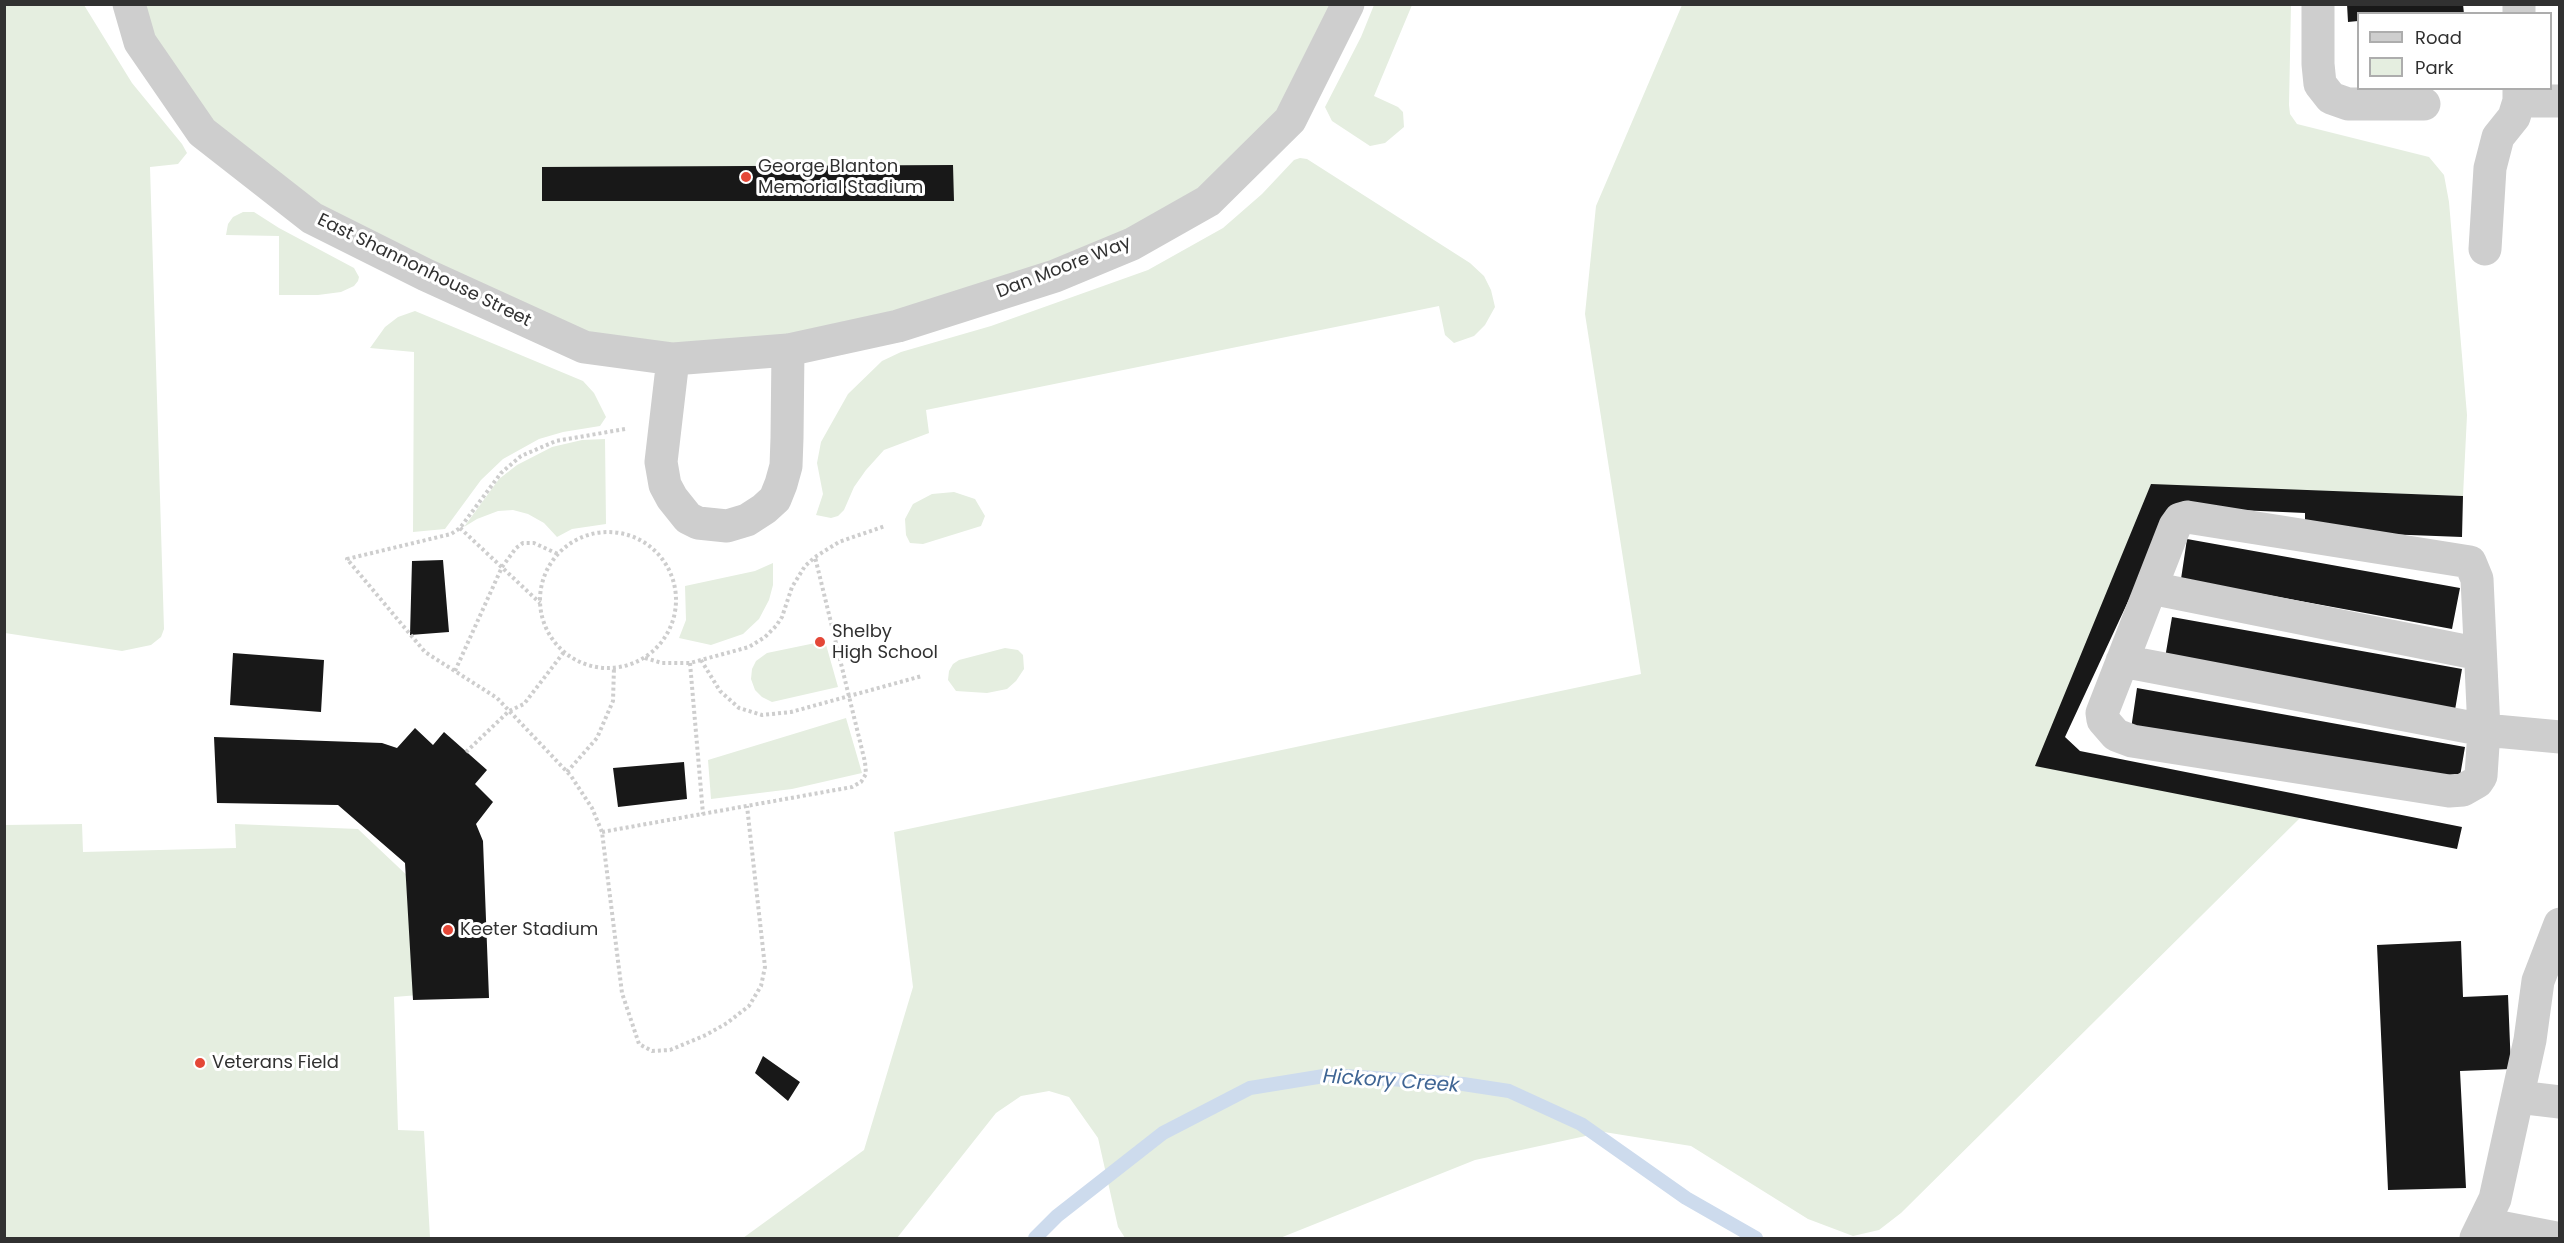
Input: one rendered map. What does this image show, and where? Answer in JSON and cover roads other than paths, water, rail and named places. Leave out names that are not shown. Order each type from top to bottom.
[{"type":"lane","name":"East Shannonhouse Street","points":[[129,4],[140,42],[202,132],[312,218],[426,275],[584,347],[673,359]]},
{"type":"lane","name":"Dan Moore Way","points":[[673,359],[788,350],[898,326],[1055,276],[1132,244],[1208,201],[1290,120],[1348,4]]},
{"type":"lane","points":[[2319,4],[2320,84],[2331,98],[2348,104],[2424,104]]},
{"type":"lane","points":[[2486,249],[2490,168],[2498,137],[2514,117],[2519,95],[2559,101]]},
{"type":"lane","points":[[673,359],[661,462],[665,485],[688,518],[698,523],[727,526],[747,520],[775,499],[782,484],[786,466],[788,350]]},
{"type":"lane","points":[[2187,517],[2465,560],[2474,567],[2477,579],[2484,730],[2481,776],[2477,782],[2463,790],[2449,791],[2132,741],[2116,735],[2103,720],[2102,713],[2151,588],[2175,526],[2181,519],[2187,517]]},
{"type":"lane","points":[[2151,588],[2480,654]]},
{"type":"lane","points":[[2122,661],[2484,730],[2559,737]]},
{"type":"lane","points":[[2556,1239],[2480,1231],[2495,1198],[2530,1040],[2538,981],[2559,924]]},
{"type":"lane","points":[[2518,1097],[2559,1102]]},
{"type":"waterway","name":"Hickory Creek","points":[[1035,1238],[1057,1216],[1163,1133],[1250,1088],[1330,1075],[1463,1084],[1509,1091],[1581,1124],[1686,1198],[1756,1238]]},
{"type":"place","name":"George Blanton Memorial Stadium","points":[[746,177]]},
{"type":"place","name":"Shelby High School","points":[[820,642]]},
{"type":"place","name":"Keeter Stadium","points":[[448,930]]},
{"type":"place","name":"Veterans Field","points":[[200,1063]]}]
